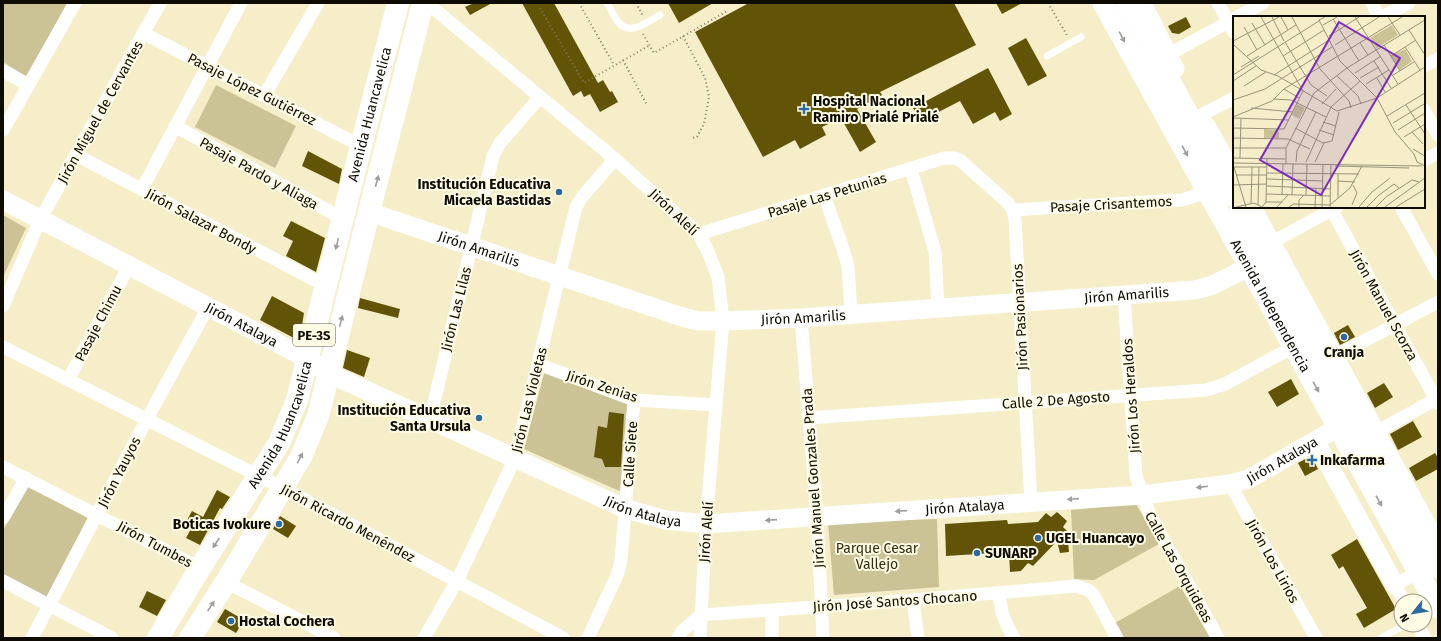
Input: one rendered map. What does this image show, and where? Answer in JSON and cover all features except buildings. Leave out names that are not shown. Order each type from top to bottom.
[{"type":"highway","name":"Avenida Huancavelica","points":[[158,638],[200,568],[280,443],[298,400],[398,3]]},
{"type":"highway","name":"Avenida Huancavelica","points":[[190,638],[226,582],[301,458],[318,416],[369,212],[424,3]]},
{"type":"main road","name":"Avenida Independencia","points":[[1104,3],[1294,347],[1347,423],[1434,562]]},
{"type":"main road","points":[[1127,3],[1163,58],[1197,118],[1233,195]]},
{"type":"main road","name":"Avenida Independencia","points":[[1241,208],[1267,245],[1330,359],[1347,423],[1370,435],[1434,562],[1438,608]]},
{"type":"street","points":[[3,130],[75,3]]},
{"type":"street","name":"Jirón Miguel de Cervantes","points":[[3,306],[40,220],[160,3]]},
{"type":"street","points":[[142,189],[241,3]]},
{"type":"street","points":[[264,96],[318,3]]},
{"type":"street","name":"Jirón Alelí","points":[[427,3],[615,159],[699,234],[709,254],[718,277],[723,321],[706,524],[700,638]]},
{"type":"street","points":[[1142,3],[1163,58],[1233,23],[1218,3]]},
{"type":"street","points":[[1244,16],[1263,3]]},
{"type":"street","points":[[1372,3],[1380,16]]},
{"type":"street","points":[[1383,16],[1409,3]]},
{"type":"street","name":"Pasaje López Gutiérrez","points":[[144,33],[361,146]]},
{"type":"street","points":[[1425,66],[1438,59]]},
{"type":"street","points":[[3,71],[29,85]]},
{"type":"street","name":"Jirón Las Lilas","points":[[430,419],[493,156],[500,143],[540,96]]},
{"type":"street","points":[[1233,99],[1197,118],[1233,173]]},
{"type":"street","points":[[1425,112],[1438,135]]},
{"type":"street","name":"Pasaje Pardo y Aliaga","points":[[175,126],[343,219]]},
{"type":"street","points":[[1425,160],[1438,153]]},
{"type":"street","name":"Jirón Salazar Bondy","points":[[76,155],[326,286]]},
{"type":"street","name":"Pasaje Las Petunias","points":[[699,234],[944,158],[955,158],[961,161],[1008,203],[1013,210]]},
{"type":"street","name":"Jirón Las Violetas","points":[[424,638],[457,581],[515,458],[576,207],[582,197],[615,159]]},
{"type":"street","points":[[911,169],[935,252],[938,308]]},
{"type":"street","name":"Pasaje Crisantemos","points":[[1013,210],[1182,200],[1208,192]]},
{"type":"street","points":[[824,196],[848,266],[851,314]]},
{"type":"street","name":"Jirón Atalaya","points":[[3,200],[308,359],[328,373],[626,509],[666,520],[706,524],[817,517],[1142,495],[1230,484],[1249,479],[1347,423]]},
{"type":"street","name":"Avenida Independencia","points":[[1252,208],[1267,245]]},
{"type":"street","points":[[1267,245],[1333,208]]},
{"type":"street","name":"Jirón Manuel Scorza","points":[[1333,208],[1395,325],[1437,400]]},
{"type":"street","points":[[1402,208],[1438,274]]},
{"type":"street","name":"Jirón Pasionarios","points":[[1013,210],[1015,220],[1031,502]]},
{"type":"street","name":"Jirón Amarilis","points":[[369,212],[679,316],[698,321],[801,318],[1195,290],[1213,286],[1249,267]]},
{"type":"street","name":"Pasaje Chimu","points":[[68,380],[129,266]]},
{"type":"street","name":"Jirón Los Heraldos","points":[[1124,295],[1136,476],[1142,495]]},
{"type":"street","points":[[1330,359],[1438,302]]},
{"type":"street","name":"Jirón Yauyos","points":[[32,638],[147,419],[208,307]]},
{"type":"street","name":"Jirón Manuel Gonzales Prada","points":[[801,318],[817,517],[823,638]]},
{"type":"street","name":"Jirón Ricardo Menéndez","points":[[3,347],[147,419],[258,477],[283,488],[563,638]]},
{"type":"street","name":"Calle 2 De Agosto","points":[[809,418],[1206,390],[1225,384],[1294,347]]},
{"type":"street","name":"Avenida Independencia","points":[[1330,359],[1370,435]]},
{"type":"street","name":"Jirón Zenias","points":[[538,364],[634,400],[716,405]]},
{"type":"street","name":"Calle Siete","points":[[588,638],[618,573],[621,560],[634,400]]},
{"type":"street","points":[[1370,435],[1437,400]]},
{"type":"street","points":[[1316,442],[1400,593],[1434,562]]},
{"type":"street","name":"Jirón Tumbes","points":[[3,467],[98,514],[200,568]]},
{"type":"street","points":[[3,518],[26,478]]},
{"type":"street","name":"Jirón Los Lirios","points":[[1230,484],[1316,638]]},
{"type":"street","name":"Calle Las Orquideas","points":[[1142,495],[1150,515],[1218,638]]},
{"type":"street","points":[[3,581],[112,638]]},
{"type":"street","points":[[226,582],[334,638]]},
{"type":"street","name":"Jirón José Santos Chocano","points":[[701,615],[913,600],[1076,586],[1088,590],[1093,594],[1117,638]]},
{"type":"street","points":[[999,593],[1004,619],[1014,638]]},
{"type":"street","points":[[913,600],[918,638]]},
{"type":"street","points":[[772,610],[772,638]]},
{"type":"street","points":[[678,638],[682,631],[701,615]]},
{"type":"lane","points":[[607,3],[618,22],[625,28],[634,28],[660,14]]},
{"type":"lane","points":[[1047,56],[1081,37]]},
{"type":"lane","points":[[1381,638],[1393,632]]},
{"type":"path","points":[[579,3],[614,66]]},
{"type":"path","points":[[636,3],[646,22]]},
{"type":"path","points":[[1048,3],[1072,42]]},
{"type":"path","points":[[540,8],[584,83],[650,45]]},
{"type":"path","points":[[639,26],[654,53],[727,11]]},
{"type":"path","points":[[683,36],[705,78],[709,97],[704,124],[697,137],[692,138]]},
{"type":"path","points":[[623,60],[647,105]]},
{"type":"green space","points":[[3,3],[67,3],[27,77],[3,62]]},
{"type":"green space","points":[[216,85],[296,126],[275,168],[195,127]]},
{"type":"green space","points":[[3,215],[26,228],[3,277]]},
{"type":"green space","points":[[545,370],[628,404],[624,493],[524,449]]},
{"type":"green space","points":[[28,485],[88,518],[49,598],[3,574],[3,530]]},
{"type":"green space","points":[[1136,504],[1159,544],[1094,580],[1074,579],[1071,510]]},
{"type":"green space","name":"Parque Cesar Vallejo","points":[[937,519],[939,587],[834,595],[828,523]]},
{"type":"green space","points":[[1180,586],[1210,638],[1121,638],[1113,624]]},
{"type":"place","name":"Hospital Nacional Ramiro Prialé Prialé","points":[[804,109]]},
{"type":"place","name":"Institución Educativa Micaela Bastidas","points":[[559,192]]},
{"type":"place","name":"Cranja","points":[[1344,337]]},
{"type":"place","name":"Institución Educativa Santa Ursula","points":[[479,418]]},
{"type":"place","name":"Inkafarma","points":[[1312,460]]},
{"type":"place","name":"Boticas Ivokure","points":[[279,524]]},
{"type":"place","name":"UGEL Huancayo","points":[[1038,538]]},
{"type":"place","name":"SUNARP","points":[[977,553]]},
{"type":"place","name":"Hostal Cochera","points":[[231,621]]}]
